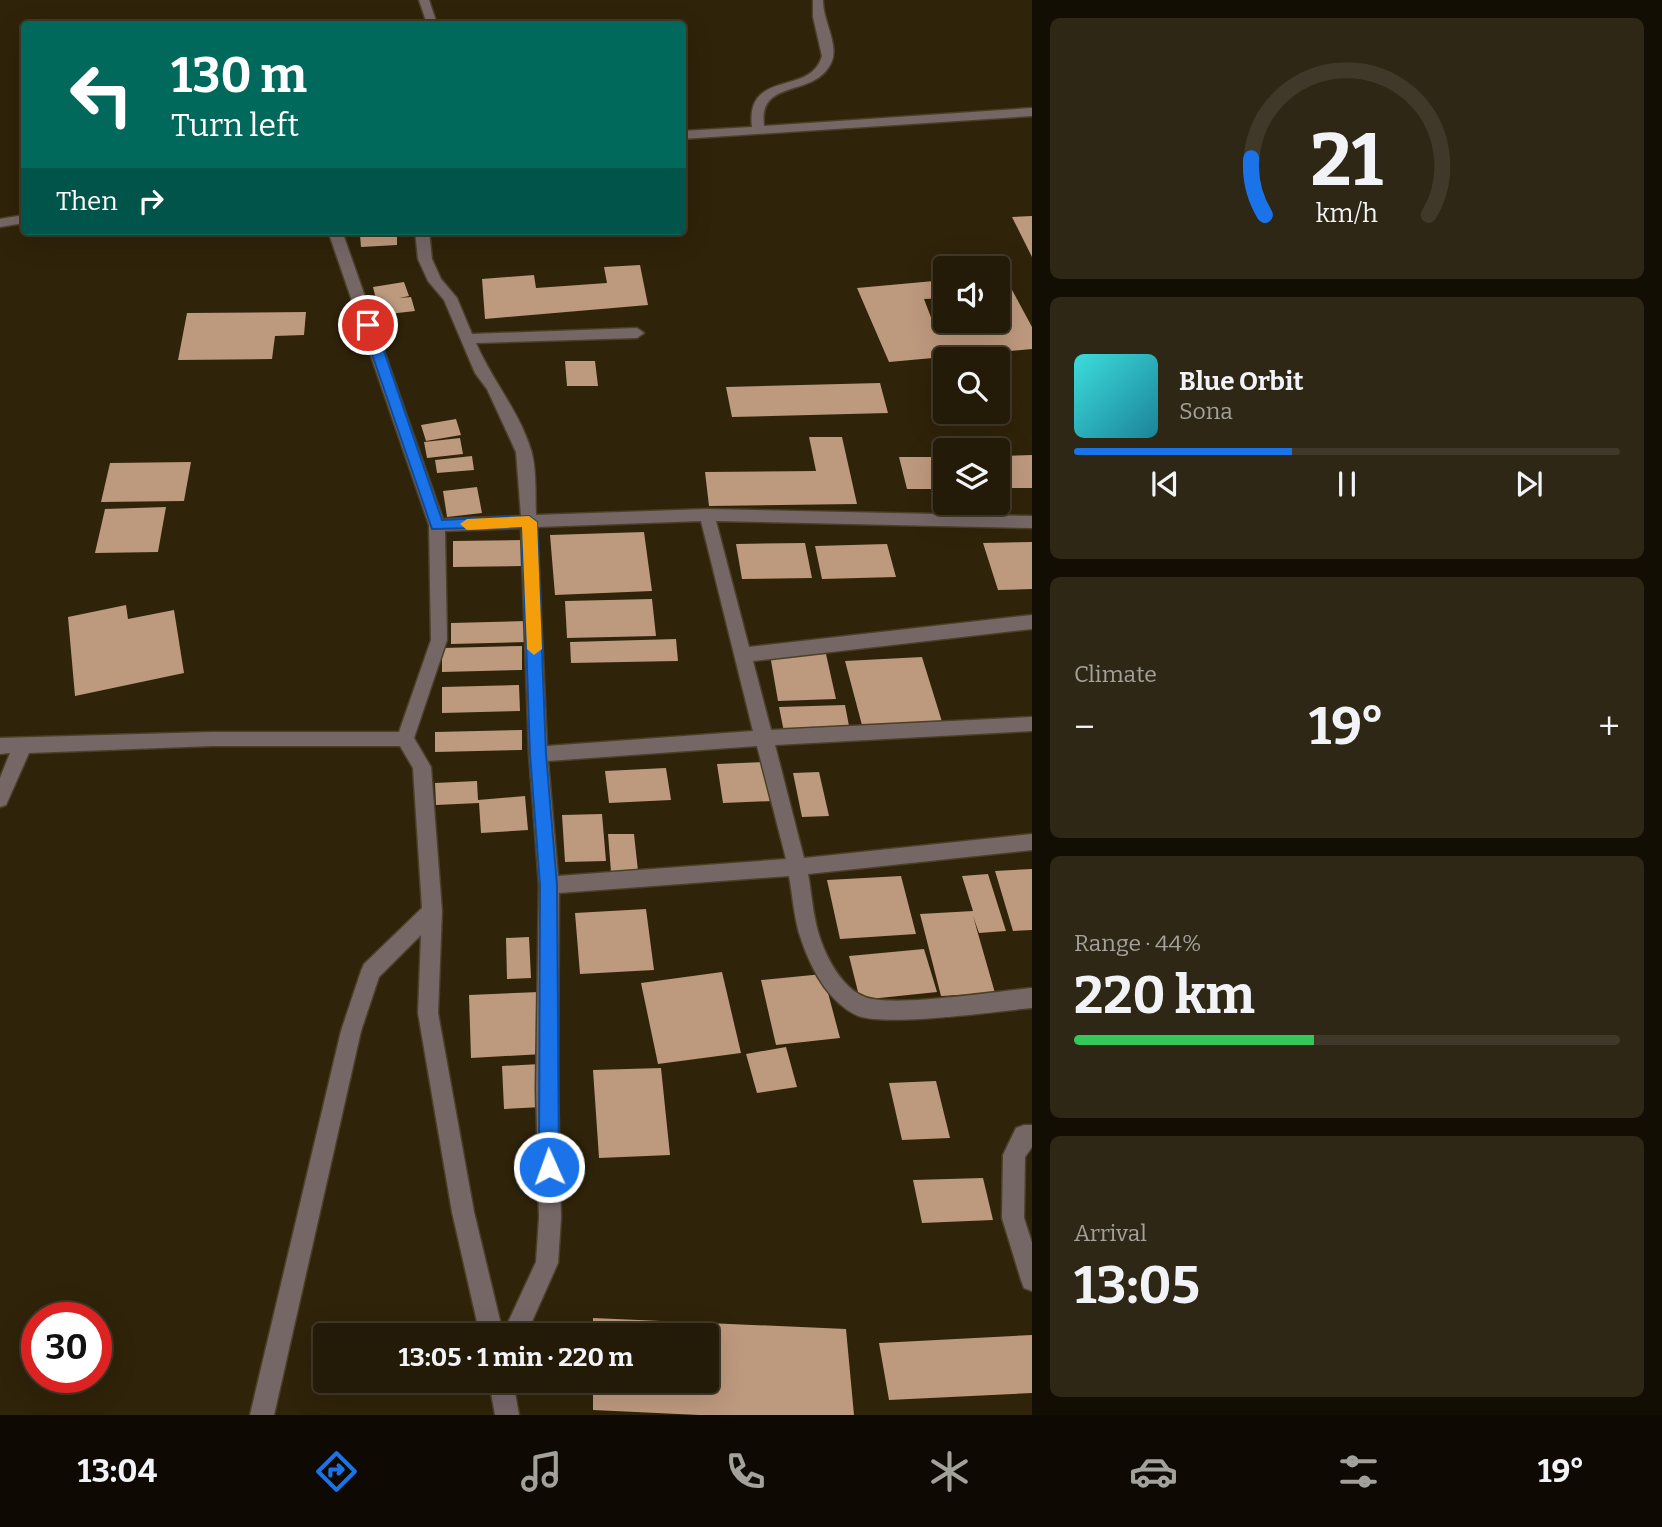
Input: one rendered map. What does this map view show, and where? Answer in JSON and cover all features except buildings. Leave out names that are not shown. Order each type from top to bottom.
[{"type":"street","points":[[425,0],[431,21]]},
{"type":"street","points":[[758,129],[754,114],[757,104],[766,94],[821,72],[828,60],[828,49],[816,11],[818,0]]},
{"type":"street","points":[[686,135],[1032,112]]},
{"type":"street","points":[[0,223],[21,220]]},
{"type":"street","points":[[336,235],[437,526],[439,640],[405,739]]},
{"type":"street","points":[[422,235],[425,258],[435,281],[450,298],[482,373],[493,386],[524,452],[538,754],[549,885],[549,1240],[547,1262],[519,1323]]},
{"type":"street","points":[[468,339],[636,333]]},
{"type":"street","points":[[437,526],[708,515],[1032,522]]},
{"type":"street","points":[[708,515],[797,867],[810,938],[824,969],[842,994],[862,1007],[898,1010],[1032,998]]},
{"type":"street","points":[[742,655],[1032,622]]},
{"type":"street","points":[[538,754],[765,738],[1032,724]]},
{"type":"street","points":[[0,746],[212,739],[405,739]]},
{"type":"street","points":[[405,739],[422,767],[432,911],[428,1013],[464,1212],[489,1323]]},
{"type":"street","points":[[0,799],[22,747]]},
{"type":"street","points":[[549,885],[797,867],[1032,842]]},
{"type":"street","points":[[262,1415],[351,1031],[372,971],[432,911]]},
{"type":"street","points":[[1032,1136],[1024,1136],[1014,1155],[1013,1219],[1032,1280]]},
{"type":"street","points":[[503,1393],[507,1415]]},
{"type":"slow traffic","points":[[467,524],[529,522],[534,649]]},
{"type":"route","points":[[368,325],[437,526],[529,522],[538,754],[549,885],[549,1167]]}]
